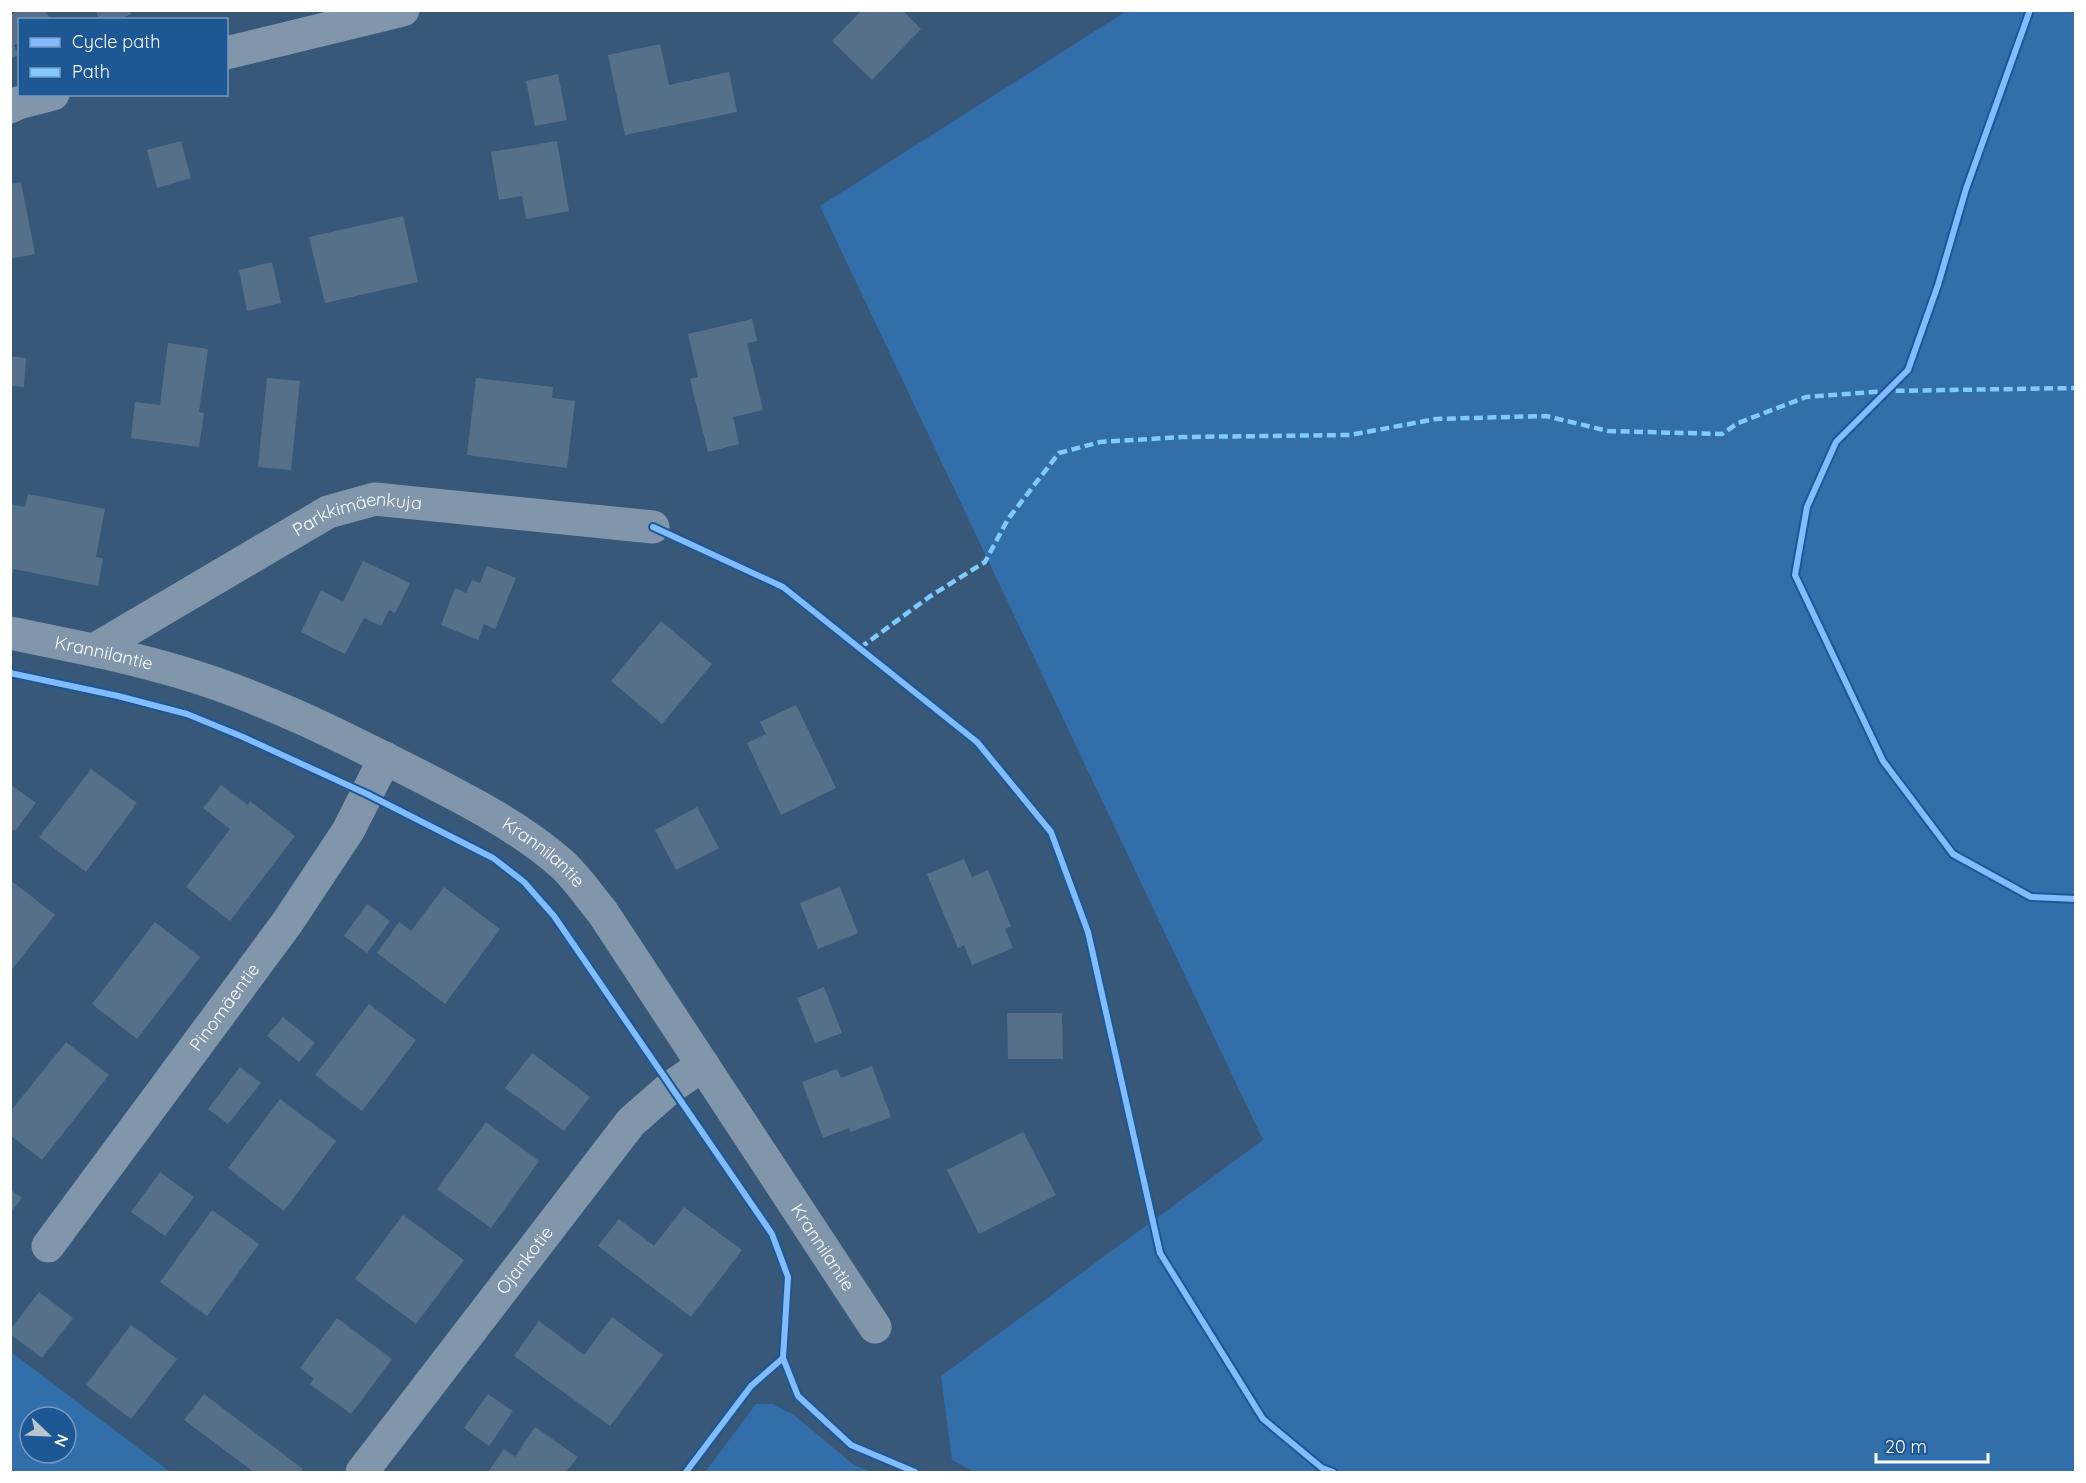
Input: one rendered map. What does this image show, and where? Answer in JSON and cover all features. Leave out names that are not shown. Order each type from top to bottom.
[{"type":"street","points":[[228,53],[403,10]]},
{"type":"street","points":[[10,107],[45,96]]},
{"type":"street","name":"Parkkimäenkuja","points":[[94,650],[328,512],[375,500],[653,527]]},
{"type":"street","name":"Krannilantie","points":[[10,633],[94,650],[183,673],[260,700],[385,758],[473,804],[522,833],[564,866],[603,913],[875,1327]]},
{"type":"street","name":"Pinomäentie","points":[[48,1246],[287,923],[348,831],[385,758]]},
{"type":"street","name":"Ojankotie","points":[[362,1473],[631,1122],[671,1087],[703,1065]]},
{"type":"shaded area","points":[[1128,10],[2075,11],[2075,1472],[974,1472],[952,1460],[941,1376],[1263,1140],[820,206]]},
{"type":"shaded area","points":[[11,1352],[170,1472],[11,1472]]},
{"type":"shaded area","points":[[756,1404],[773,1404],[794,1415],[854,1465],[872,1472],[705,1472]]},
{"type":"building","points":[[21,10],[46,10],[49,18],[18,18],[18,44],[14,45],[18,55],[10,59],[10,15]]},
{"type":"building","points":[[96,10],[130,10],[131,14],[122,18],[98,18]]},
{"type":"building","points":[[862,10],[902,10],[921,29],[872,80],[832,41]]},
{"type":"building","points":[[660,44],[669,85],[729,72],[737,112],[625,135],[608,55]]},
{"type":"building","points":[[558,74],[567,120],[535,126],[526,81]]},
{"type":"building","points":[[181,141],[191,178],[157,188],[147,150]]},
{"type":"building","points":[[557,141],[569,211],[526,219],[522,196],[499,200],[491,152]]},
{"type":"building","points":[[21,182],[35,254],[10,259],[10,184]]},
{"type":"building","points":[[403,216],[418,282],[325,303],[309,237]]},
{"type":"building","points":[[272,262],[281,303],[247,311],[239,270]]},
{"type":"building","points":[[752,319],[757,341],[747,343],[763,410],[733,417],[739,444],[708,452],[690,379],[698,377],[688,334]]},
{"type":"building","points":[[168,343],[208,349],[199,412],[204,413],[199,447],[131,438],[135,402],[160,405]]},
{"type":"building","points":[[10,356],[26,358],[24,387],[10,386]]},
{"type":"building","points":[[267,378],[300,381],[291,470],[258,467]]},
{"type":"building","points":[[476,378],[553,387],[552,398],[575,401],[567,468],[467,455]]},
{"type":"building","points":[[28,494],[105,509],[96,557],[103,558],[98,586],[14,569],[10,580],[10,504],[25,507]]},
{"type":"building","points":[[363,561],[410,583],[395,613],[389,610],[381,626],[364,618],[345,654],[301,632],[321,590],[343,602]]},
{"type":"building","points":[[487,566],[516,578],[495,629],[484,624],[478,640],[441,625],[455,588],[466,593],[472,580],[480,583]]},
{"type":"building","points":[[661,621],[712,664],[662,724],[611,681]]},
{"type":"building","points":[[796,705],[836,788],[781,815],[747,743],[766,734],[760,722]]},
{"type":"building","points":[[91,769],[137,803],[86,872],[39,837]]},
{"type":"building","points":[[10,784],[36,803],[15,831],[10,828]]},
{"type":"building","points":[[221,785],[248,805],[250,801],[295,836],[230,921],[186,887],[230,829],[203,808]]},
{"type":"building","points":[[697,807],[719,848],[676,870],[655,830]]},
{"type":"building","points":[[964,859],[972,877],[988,870],[1011,926],[1005,929],[1013,948],[972,965],[964,945],[958,948],[927,874]]},
{"type":"building","points":[[13,882],[55,915],[10,972],[10,885]]},
{"type":"building","points":[[444,887],[500,929],[445,1004],[377,953],[399,922],[411,931]]},
{"type":"building","points":[[840,887],[858,933],[818,949],[800,903]]},
{"type":"building","points":[[367,904],[390,921],[367,953],[344,936]]},
{"type":"building","points":[[155,922],[200,957],[137,1039],[92,1004]]},
{"type":"building","points":[[824,987],[842,1033],[815,1043],[797,998]]},
{"type":"building","points":[[369,1004],[416,1040],[362,1111],[315,1075]]},
{"type":"building","points":[[1007,1013],[1062,1013],[1063,1059],[1008,1059]]},
{"type":"building","points":[[283,1017],[315,1043],[299,1062],[267,1036]]},
{"type":"building","points":[[66,1042],[109,1075],[42,1160],[10,1135],[10,1112]]},
{"type":"building","points":[[532,1053],[590,1097],[564,1131],[505,1088]]},
{"type":"building","points":[[872,1066],[891,1117],[851,1132],[849,1128],[823,1138],[802,1082],[837,1069],[841,1078]]},
{"type":"building","points":[[240,1067],[261,1083],[228,1124],[208,1109]]},
{"type":"building","points":[[280,1099],[336,1141],[284,1211],[228,1168]]},
{"type":"building","points":[[486,1122],[539,1161],[491,1228],[437,1189]]},
{"type":"building","points":[[1023,1132],[1056,1195],[979,1234],[947,1170]]},
{"type":"building","points":[[160,1172],[194,1197],[165,1236],[131,1212]]},
{"type":"building","points":[[10,1189],[22,1198],[10,1214]]},
{"type":"building","points":[[684,1207],[742,1250],[691,1317],[598,1246],[619,1219],[654,1246]]},
{"type":"building","points":[[212,1210],[259,1244],[207,1316],[160,1282]]},
{"type":"building","points":[[403,1215],[464,1260],[416,1324],[355,1279]]},
{"type":"building","points":[[39,1292],[73,1318],[42,1358],[10,1334],[10,1330]]},
{"type":"building","points":[[612,1317],[663,1355],[610,1426],[514,1356],[539,1321],[584,1355]]},
{"type":"building","points":[[337,1318],[392,1359],[351,1414],[310,1384],[314,1379],[300,1368]]},
{"type":"building","points":[[131,1325],[177,1359],[131,1419],[86,1385]]},
{"type":"building","points":[[204,1394],[303,1469],[300,1472],[254,1472],[184,1420]]},
{"type":"building","points":[[488,1394],[513,1411],[489,1446],[464,1428]]},
{"type":"building","points":[[535,1427],[578,1457],[566,1472],[488,1472],[504,1449],[515,1457]]},
{"type":"marked path","points":[[860,648],[929,597],[985,562],[1008,519],[1059,453],[1100,442],[1183,437],[1350,435],[1436,419],[1546,416],[1608,431],[1722,434],[1738,423],[1806,397],[1887,391],[2076,388]]},
{"type":"cycle path","points":[[2030,10],[1966,189],[1938,285],[1908,370],[1836,442],[1807,507],[1795,575],[1883,761],[1953,854],[2031,897],[2076,899]]},
{"type":"cycle path","points":[[653,527],[783,587],[977,742],[1051,832],[1088,932],[1160,1253],[1263,1419],[1322,1468],[1333,1472]]},
{"type":"cycle path","points":[[10,673],[118,696],[187,714],[367,794],[493,858],[524,882],[554,916],[772,1234],[788,1277],[783,1358],[798,1396],[851,1445],[915,1472]]},
{"type":"cycle path","points":[[686,1472],[751,1386],[783,1358]]}]
